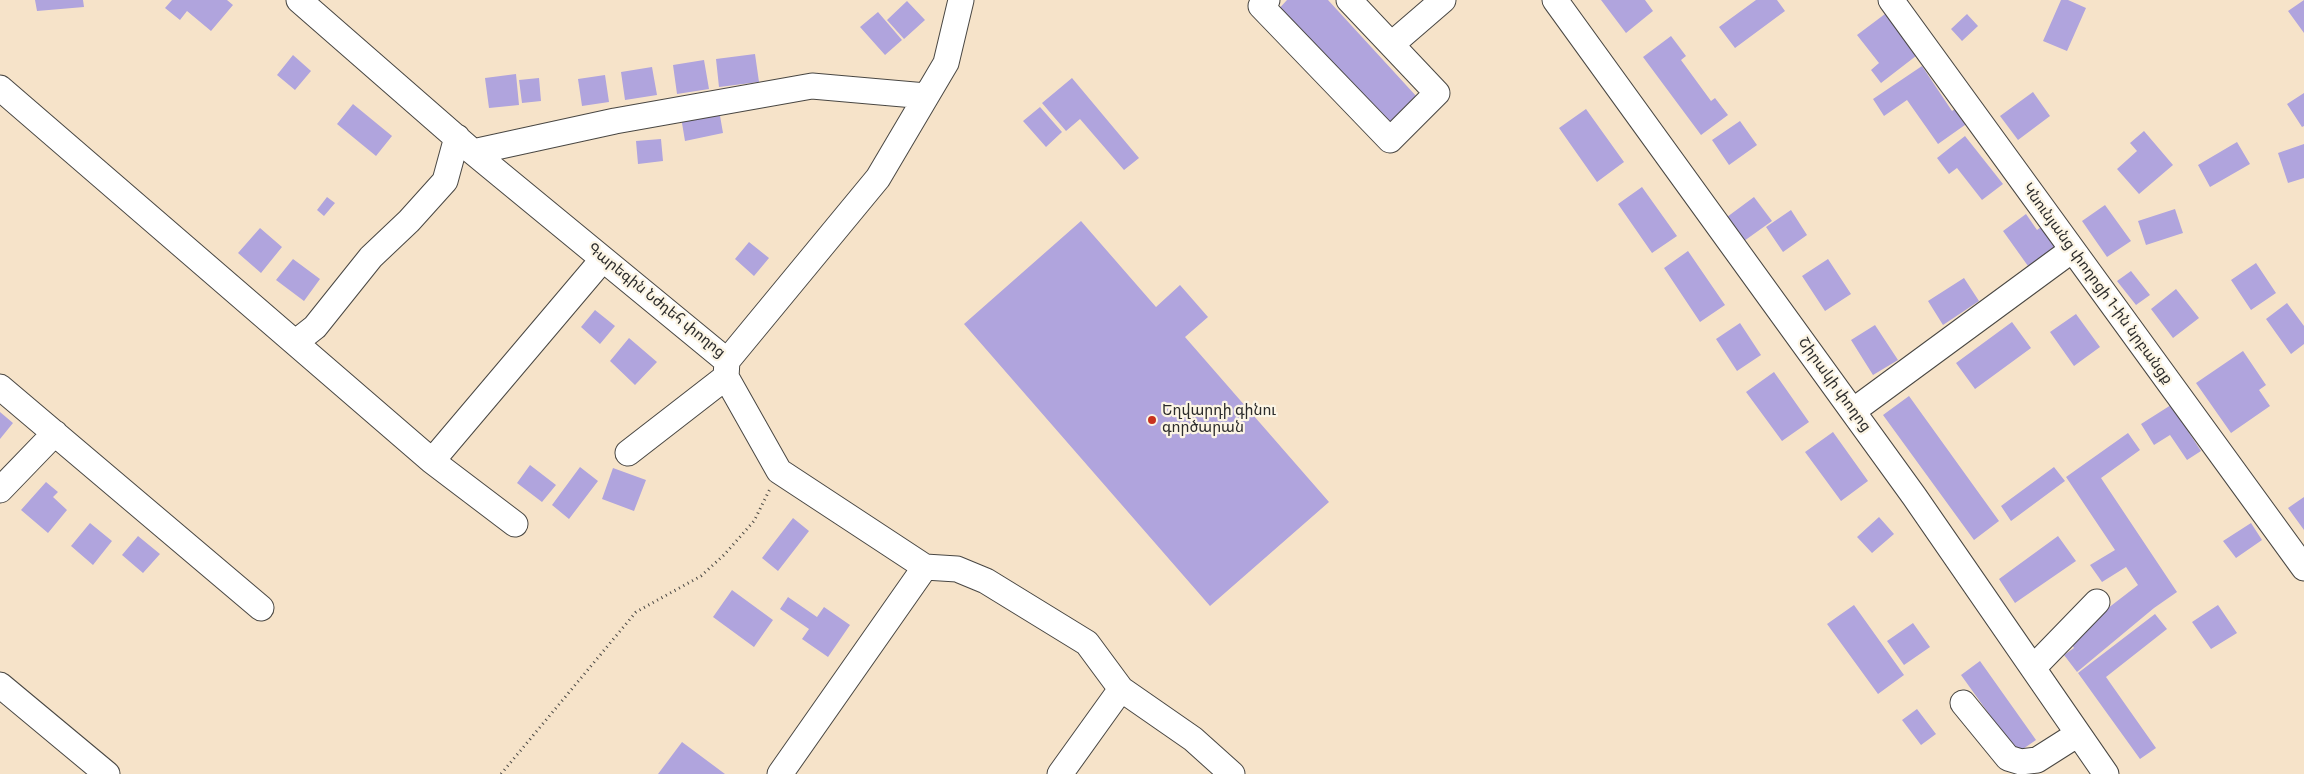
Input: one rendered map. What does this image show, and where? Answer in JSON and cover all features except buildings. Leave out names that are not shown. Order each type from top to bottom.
[{"type":"street","name":"Գարեգին Նժդեհ փողոց","points":[[299,0],[465,144],[603,259],[726,369],[878,178],[946,63],[961,0]]},
{"type":"street","points":[[1267,0],[1261,6],[1390,140],[1438,93],[1349,0]]},
{"type":"street","points":[[1392,44],[1443,0]]},
{"type":"street","name":"Շիրակի փողոց","points":[[1555,0],[1914,496],[2106,774]]},
{"type":"street","name":"Կնունյանց փողոցի 1-ին նրբանցք","points":[[1890,0],[2304,568]]},
{"type":"street","points":[[296,342],[315,327],[371,256],[409,221],[445,181],[465,144],[615,121],[812,86],[926,96]]},
{"type":"street","points":[[0,88],[432,461],[515,524]]},
{"type":"street","points":[[1853,411],[2072,250]]},
{"type":"street","points":[[432,461],[603,259]]},
{"type":"street","points":[[628,453],[726,369],[779,471],[925,567],[957,569],[986,580],[1087,643],[1121,689],[1193,739],[1232,774]]},
{"type":"street","points":[[0,386],[261,608]]},
{"type":"street","points":[[0,490],[54,433]]},
{"type":"street","points":[[780,774],[925,567]]},
{"type":"street","points":[[2032,668],[2097,602]]},
{"type":"street","points":[[0,685],[107,774]]},
{"type":"street","points":[[1060,774],[1121,689]]},
{"type":"street","points":[[1963,703],[2008,758],[2021,762],[2037,760],[2078,734]]},
{"type":"path","points":[[501,774],[636,612],[701,576],[724,555],[754,521],[779,471]]},
{"type":"place","name":"Եղվարդի գինու գործարան","points":[[1152,420]]}]
